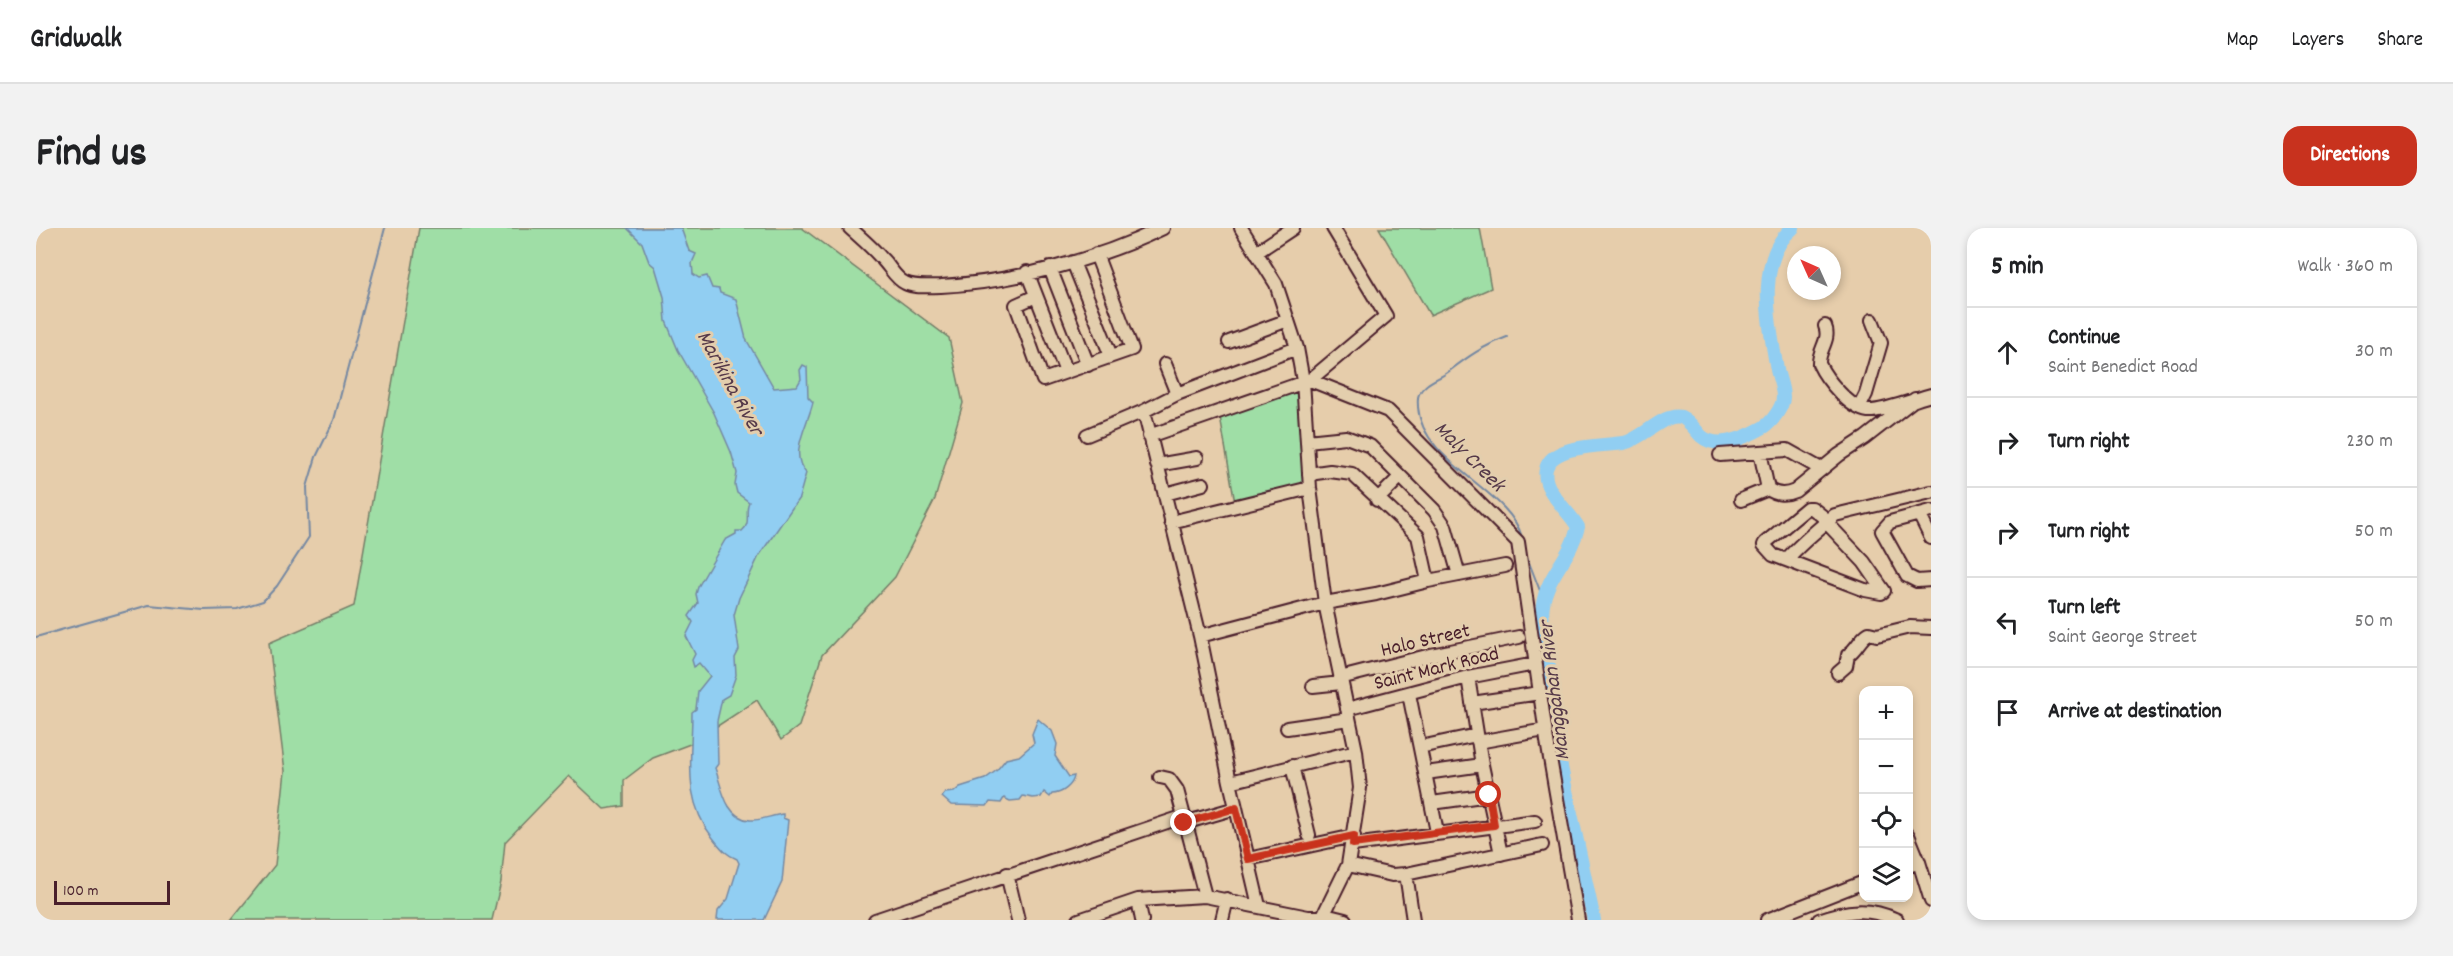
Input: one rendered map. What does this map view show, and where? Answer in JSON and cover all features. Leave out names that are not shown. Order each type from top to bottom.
[{"type":"street","points":[[850,228],[882,258],[902,282],[909,285],[965,284],[1050,268],[1127,244],[1163,228]]},
{"type":"street","points":[[1241,228],[1276,284],[1306,381],[1310,488],[1325,603],[1356,751],[1360,788],[1348,865],[1322,918]]},
{"type":"street","points":[[1257,252],[1293,228]]},
{"type":"street","points":[[1149,436],[1306,381],[1386,316],[1333,228]]},
{"type":"street","points":[[1036,296],[1016,305],[1043,380],[1132,349],[1096,254]]},
{"type":"street","points":[[1073,262],[1112,356]]},
{"type":"street","points":[[1050,268],[1088,365]]},
{"type":"street","points":[[1027,272],[1066,372]]},
{"type":"street","points":[[1229,342],[1288,320]]},
{"type":"street","points":[[1859,408],[1866,394],[1881,344],[1872,320]]},
{"type":"street","points":[[1825,326],[1826,341],[1819,364],[1842,396],[1859,408],[1868,411],[1931,395]]},
{"type":"street","points":[[1087,435],[1177,394],[1296,348]]},
{"type":"street","points":[[1166,364],[1177,394]]},
{"type":"street","points":[[1306,381],[1388,411],[1518,542],[1545,730],[1578,920]]},
{"type":"street","points":[[1741,500],[1768,489],[1776,493],[1790,493],[1801,487],[1821,469],[1915,399]]},
{"type":"street","points":[[1144,411],[1200,636],[1230,782],[1259,906]]},
{"type":"street","points":[[1307,441],[1346,437],[1370,446],[1434,510],[1445,526],[1459,575]]},
{"type":"street","points":[[1720,455],[1787,450],[1821,469]]},
{"type":"street","points":[[1760,452],[1768,489]]},
{"type":"street","points":[[1157,465],[1197,458]]},
{"type":"street","points":[[1310,474],[1330,471],[1352,474],[1377,500],[1418,536],[1428,581]]},
{"type":"street","points":[[1377,500],[1400,477]]},
{"type":"street","points":[[1165,494],[1203,484]]},
{"type":"street","points":[[1171,522],[1310,488]]},
{"type":"street","points":[[1831,519],[1884,591],[1881,593],[1865,590],[1786,560],[1768,551],[1764,545],[1807,508],[1812,508],[1826,519],[1831,519],[1931,492]]},
{"type":"street","points":[[1931,538],[1925,513],[1890,522],[1883,527],[1882,531],[1888,545],[1910,579],[1931,580]]},
{"type":"street","points":[[1786,560],[1831,519]]},
{"type":"street","points":[[1200,636],[1325,603],[1505,566]]},
{"type":"street","points":[[1838,673],[1846,666],[1848,655],[1856,650],[1864,635],[1869,633],[1877,635],[1910,627],[1931,628]]},
{"type":"street","name":"Halo Street","points":[[1313,686],[1340,681],[1431,655],[1519,637]]},
{"type":"street","name":"Saint Mark Road","points":[[1287,728],[1348,714],[1468,677],[1535,664]]},
{"type":"street","points":[[1468,677],[1482,765],[1501,854]]},
{"type":"street","points":[[1472,703],[1540,693]]},
{"type":"street","points":[[1409,694],[1437,832]]},
{"type":"street","points":[[1420,747],[1545,730]]},
{"type":"street","points":[[1230,782],[1356,751]]},
{"type":"street","points":[[1426,773],[1482,765]]},
{"type":"street","points":[[1292,766],[1309,835]]},
{"type":"street","points":[[1160,777],[1169,779],[1174,784],[1205,896]]},
{"type":"street","points":[[1431,803],[1489,795]]},
{"type":"street","points":[[875,920],[1007,874],[1183,820],[1236,808]]},
{"type":"street","points":[[1248,859],[1353,840],[1535,821]]},
{"type":"street","points":[[1348,865],[1392,875],[1406,874],[1542,846]]},
{"type":"street","points":[[1913,864],[1931,901]]},
{"type":"street","points":[[1007,874],[1018,920]]},
{"type":"street","points":[[1406,874],[1413,920]]},
{"type":"street","points":[[1767,920],[1859,884]]},
{"type":"street","points":[[1079,920],[1138,900],[1205,896],[1308,917],[1345,920]]},
{"type":"street","points":[[1222,920],[1227,899]]},
{"type":"street","points":[[1138,900],[1142,920]]},
{"type":"street","points":[[1819,920],[1834,917],[1849,910],[1870,916],[1877,912],[1897,920]]},
{"type":"green space","points":[[419,228],[802,228],[949,338],[963,403],[935,499],[895,577],[822,655],[799,726],[781,740],[757,700],[690,744],[653,758],[624,780],[624,806],[604,809],[569,776],[505,842],[501,882],[492,920],[231,920],[275,865],[285,771],[269,643],[354,606]]},
{"type":"green space","points":[[1379,228],[1480,228],[1491,288],[1430,315]]},
{"type":"green space","points":[[1298,381],[1306,486],[1235,503],[1219,411]]},
{"type":"water","name":"Marikina River","points":[[627,228],[681,228],[689,251],[696,254],[692,263],[693,274],[699,278],[707,276],[712,288],[719,289],[720,293],[736,299],[746,339],[774,388],[797,386],[801,379],[800,370],[803,365],[807,367],[808,397],[813,402],[799,448],[801,465],[806,473],[799,498],[759,556],[739,598],[734,615],[739,650],[735,658],[736,675],[729,695],[722,699],[717,721],[718,764],[715,768],[730,808],[735,814],[750,820],[783,814],[783,818],[788,820],[782,882],[764,920],[717,920],[718,911],[728,899],[739,863],[721,848],[703,823],[693,793],[690,762],[692,712],[696,709],[698,691],[710,676],[699,663],[694,667],[692,660],[695,654],[686,636],[693,622],[689,616],[698,603],[696,594],[698,587],[725,540],[736,534],[736,531],[742,531],[745,528],[749,502],[737,493],[735,485],[737,473],[731,452],[714,413],[678,350],[666,321],[664,297],[655,267],[649,262],[642,243]]},
{"type":"water","points":[[1038,719],[1052,731],[1057,744],[1055,756],[1069,777],[1074,776],[1072,783],[1066,788],[1050,797],[1044,792],[1041,797],[1023,796],[1020,800],[1010,801],[1004,798],[1001,803],[990,802],[987,806],[951,805],[942,797],[945,793],[954,792],[960,787],[985,779],[1006,759],[1019,756],[1034,743],[1032,734]]},
{"type":"waterway","points":[[36,637],[149,605],[204,610],[237,609],[263,601],[277,586],[309,537],[307,487],[316,457],[334,420],[385,228]]},
{"type":"waterway","name":"Manggahan River","points":[[1594,920],[1559,758],[1542,616],[1546,591],[1569,550],[1578,527],[1551,492],[1547,484],[1546,469],[1550,461],[1558,455],[1580,448],[1631,441],[1668,418],[1684,418],[1701,436],[1715,442],[1741,438],[1770,422],[1779,410],[1783,397],[1771,334],[1769,275],[1773,257],[1781,241],[1793,228]]},
{"type":"waterway","name":"Maly Creek","points":[[1507,337],[1476,352],[1428,384],[1419,394],[1418,407],[1423,427],[1434,444],[1501,505],[1514,520],[1522,537]]},
{"type":"waterway","name":"Maly Creek","points":[[1525,552],[1542,596]]},
{"type":"route","points":[[1184,823],[1236,808],[1248,859],[1354,836],[1353,844],[1494,825],[1489,795]]}]
